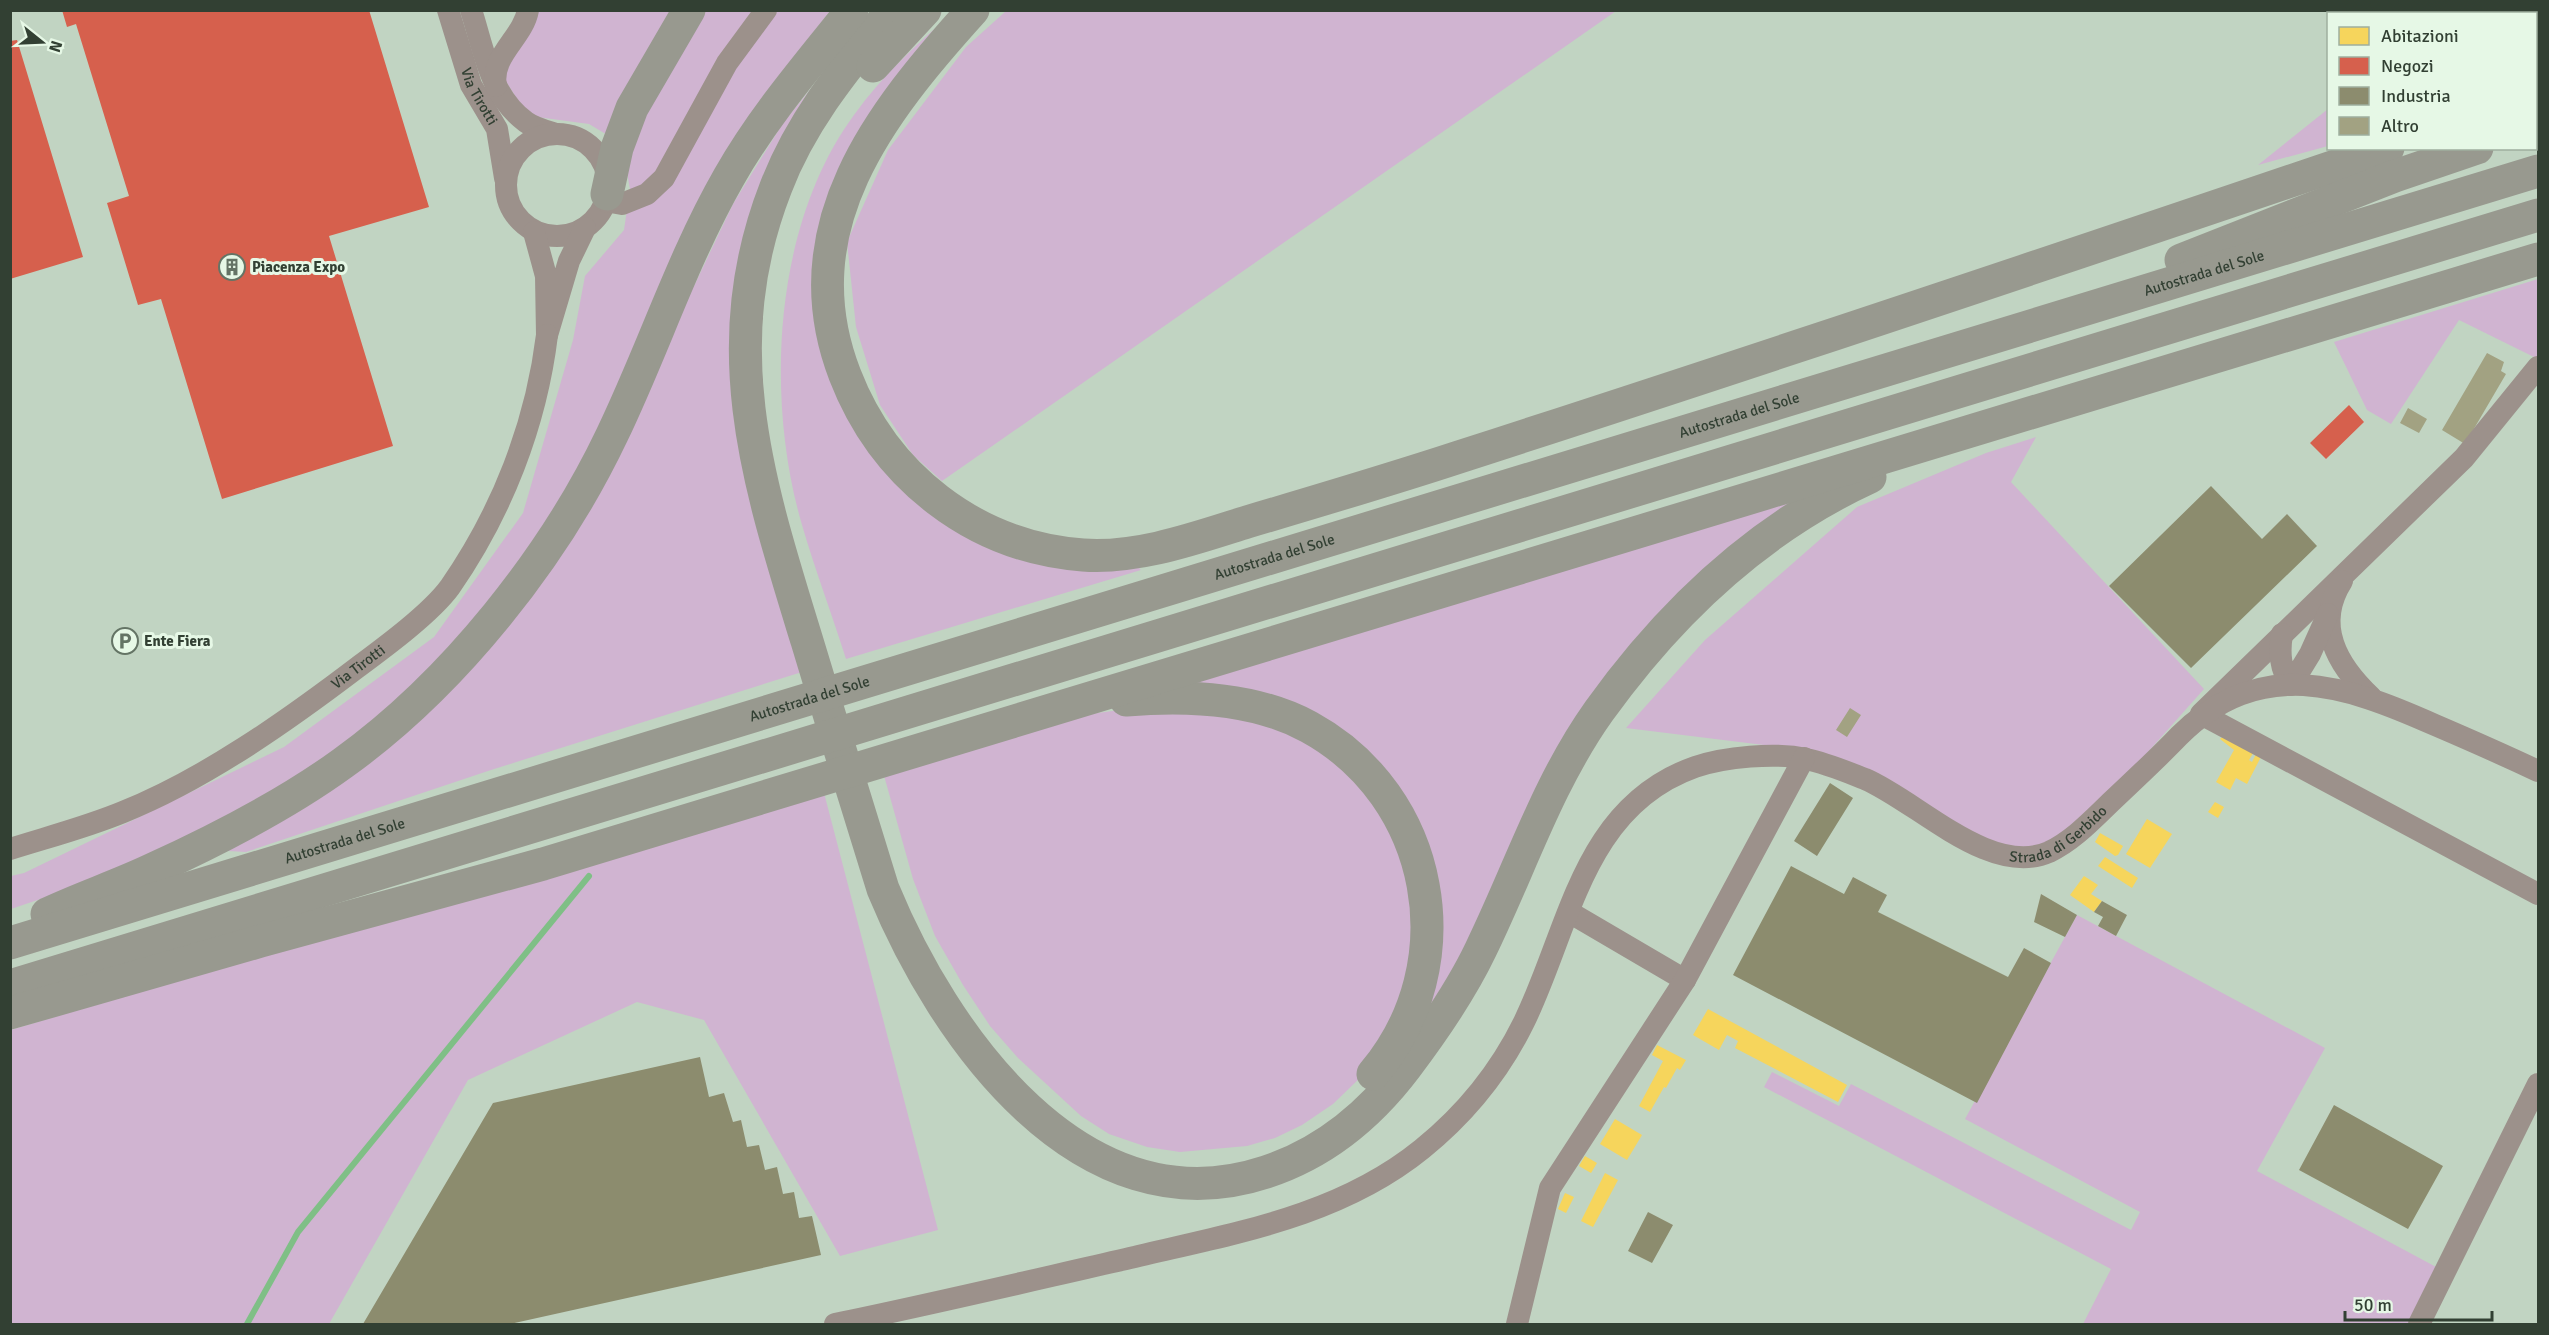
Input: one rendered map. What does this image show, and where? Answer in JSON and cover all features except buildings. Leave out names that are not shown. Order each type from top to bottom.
[{"type":"highway","points":[[606,198],[617,148],[632,108],[658,59],[689,10]]},
{"type":"highway","points":[[10,932],[75,901],[149,871],[289,798],[344,762],[430,689],[460,657],[494,619],[562,525],[612,435],[704,224],[729,177],[763,121],[852,10]]},
{"type":"highway","points":[[892,10],[831,86],[793,148],[772,198],[751,282],[746,360],[748,413],[764,499],[811,623],[873,823],[928,946],[959,995],[990,1037],[1022,1074],[1077,1124],[1132,1152],[1166,1160],[1195,1162],[1228,1159],[1262,1151],[1295,1138],[1323,1121],[1363,1087],[1382,1064],[1398,1038],[1421,978],[1427,947],[1425,888],[1406,831],[1392,805],[1353,759],[1331,741],[1308,727],[1260,709],[1195,699],[1162,699],[1102,702],[1051,711]]},
{"type":"highway","points":[[811,623],[786,511],[768,403],[767,353],[770,291],[790,209],[821,138],[882,56],[925,10]]},
{"type":"highway","points":[[974,10],[910,82],[864,149],[839,211],[832,241],[829,296],[832,327],[841,363],[862,413],[892,458],[932,497],[971,523],[1001,537],[1032,548],[1091,556],[1123,553],[1189,540],[1378,483],[1551,428],[2382,150]]},
{"type":"highway","points":[[1993,337],[2226,241],[2395,176],[2471,150]]},
{"type":"highway","name":"Autostrada del Sole","points":[[10,943],[2538,171]]},
{"type":"highway","points":[[10,986],[2538,215]]},
{"type":"highway","points":[[10,1013],[543,864],[1764,493],[2006,423],[2538,259]]},
{"type":"highway","points":[[873,823],[883,889],[899,929],[945,1009],[971,1047],[1009,1089],[1056,1131],[1091,1155],[1117,1168],[1171,1181],[1225,1182],[1250,1178],[1284,1166],[1317,1150],[1348,1130],[1381,1098],[1405,1068],[1463,983],[1494,922],[1547,801],[1596,715],[1655,639],[1700,593],[1769,535],[1858,482],[1902,462],[1953,446],[2006,423]]},
{"type":"street","name":"Via Tirotti","points":[[448,10],[471,85],[497,129],[506,182]]},
{"type":"street","name":"Via Tirotti","points":[[471,10],[496,88],[507,106],[528,124],[556,134]]},
{"type":"street","points":[[496,88],[496,67],[525,22],[528,10]]},
{"type":"street","points":[[606,198],[622,204],[647,194],[664,178],[727,63],[766,10]]},
{"type":"street","points":[[556,134],[580,140],[595,152],[605,169],[606,198],[595,220],[585,228],[560,236],[534,232],[522,223],[507,197],[506,182],[509,167],[516,154],[534,140],[556,134]]},
{"type":"street","name":"Via Tirotti","points":[[547,335],[566,271],[585,228]]},
{"type":"street","name":"Via Tirotti","points":[[10,849],[123,812],[221,762],[314,701],[384,648],[449,588],[497,507],[525,437],[543,365],[547,335],[546,276],[534,232]]},
{"type":"street","points":[[2538,366],[2464,458],[2352,564],[2201,714],[2538,894]]},
{"type":"street","points":[[2291,685],[2310,654],[2339,585],[2352,564]]},
{"type":"street","name":"Strada di Gerbido","points":[[2328,613],[2332,640],[2341,661],[2355,681],[2373,699]]},
{"type":"street","points":[[2282,634],[2280,649],[2282,666],[2291,685]]},
{"type":"street","name":"Strada di Gerbido","points":[[1804,758],[1869,781],[1990,852],[2022,858],[2048,853],[2075,835],[2201,714],[2237,697],[2291,685],[2344,689],[2373,699],[2538,771]]},
{"type":"street","points":[[835,1324],[1242,1231],[1330,1205],[1358,1192],[1423,1149],[1469,1105],[1492,1075],[1525,1020],[1587,866],[1602,839],[1642,795],[1695,767],[1729,759],[1804,758],[1685,980],[1550,1188],[1517,1324]]},
{"type":"street","points":[[1569,912],[1685,980]]},
{"type":"street","points":[[2419,1324],[2538,1084]]},
{"type":"shaded area","points":[[2454,10],[2538,11],[2538,89],[2537,12],[2451,12]]},
{"type":"shaded area","points":[[539,11],[678,11],[609,136],[589,124],[537,117],[524,110],[505,80],[509,63]]},
{"type":"shaded area","points":[[701,11],[830,11],[785,70],[586,468],[494,605],[367,734],[221,827],[76,887],[11,909],[11,876],[24,873],[284,747],[434,637],[523,513],[573,340],[585,276],[624,230],[630,189],[627,173],[630,147],[647,106]]},
{"type":"shaded area","points":[[874,11],[744,265],[802,672],[491,770],[246,852],[228,851],[440,693],[695,284],[733,204],[783,123]]},
{"type":"shaded area","points":[[1006,11],[1616,11],[942,481],[913,455],[880,405],[856,327],[847,242],[888,150],[966,47]]},
{"type":"shaded area","points":[[951,14],[881,108],[822,317],[913,493],[1136,565],[1141,570],[846,659],[812,559],[790,475],[783,423],[781,368],[784,314],[792,260],[807,208],[827,159],[854,115],[888,74]]},
{"type":"shaded area","points":[[2327,110],[2327,146],[2258,165]]},
{"type":"shaded area","points":[[2538,279],[2538,359],[2459,320],[2391,424],[2367,410],[2334,342]]},
{"type":"shaded area","points":[[2036,437],[2011,482],[2204,689],[2074,835],[2024,858],[1804,750],[1626,728],[1705,640],[1857,507],[1986,453]]},
{"type":"shaded area","points":[[1800,495],[1657,627],[1410,1050],[1438,949],[1378,769],[1182,682]]},
{"type":"shaded area","points":[[1142,707],[1243,714],[1341,757],[1408,852],[1417,964],[1362,1076],[1333,1104],[1302,1125],[1275,1138],[1247,1146],[1180,1152],[1147,1147],[1109,1134],[1081,1116],[1018,1058],[990,1026],[935,936],[913,879],[883,772],[1083,715]]},
{"type":"shaded area","points":[[823,789],[938,1230],[840,1256],[704,1020],[637,1002],[468,1080],[329,1324],[11,1324],[11,1030],[572,861]]},
{"type":"shaded area","points":[[2077,915],[2325,1048],[2257,1171],[2438,1268],[2410,1324],[2083,1324],[2111,1269],[1764,1087],[1772,1072],[1839,1106],[1851,1084],[2131,1230],[2140,1212],[1965,1119]]},
{"type":"waterway","points":[[247,1324],[298,1232],[589,876]]},
{"type":"place","name":"Piacenza Expo","points":[[232,267]]},
{"type":"place","name":"Ente Fiera","points":[[125,641]]}]
